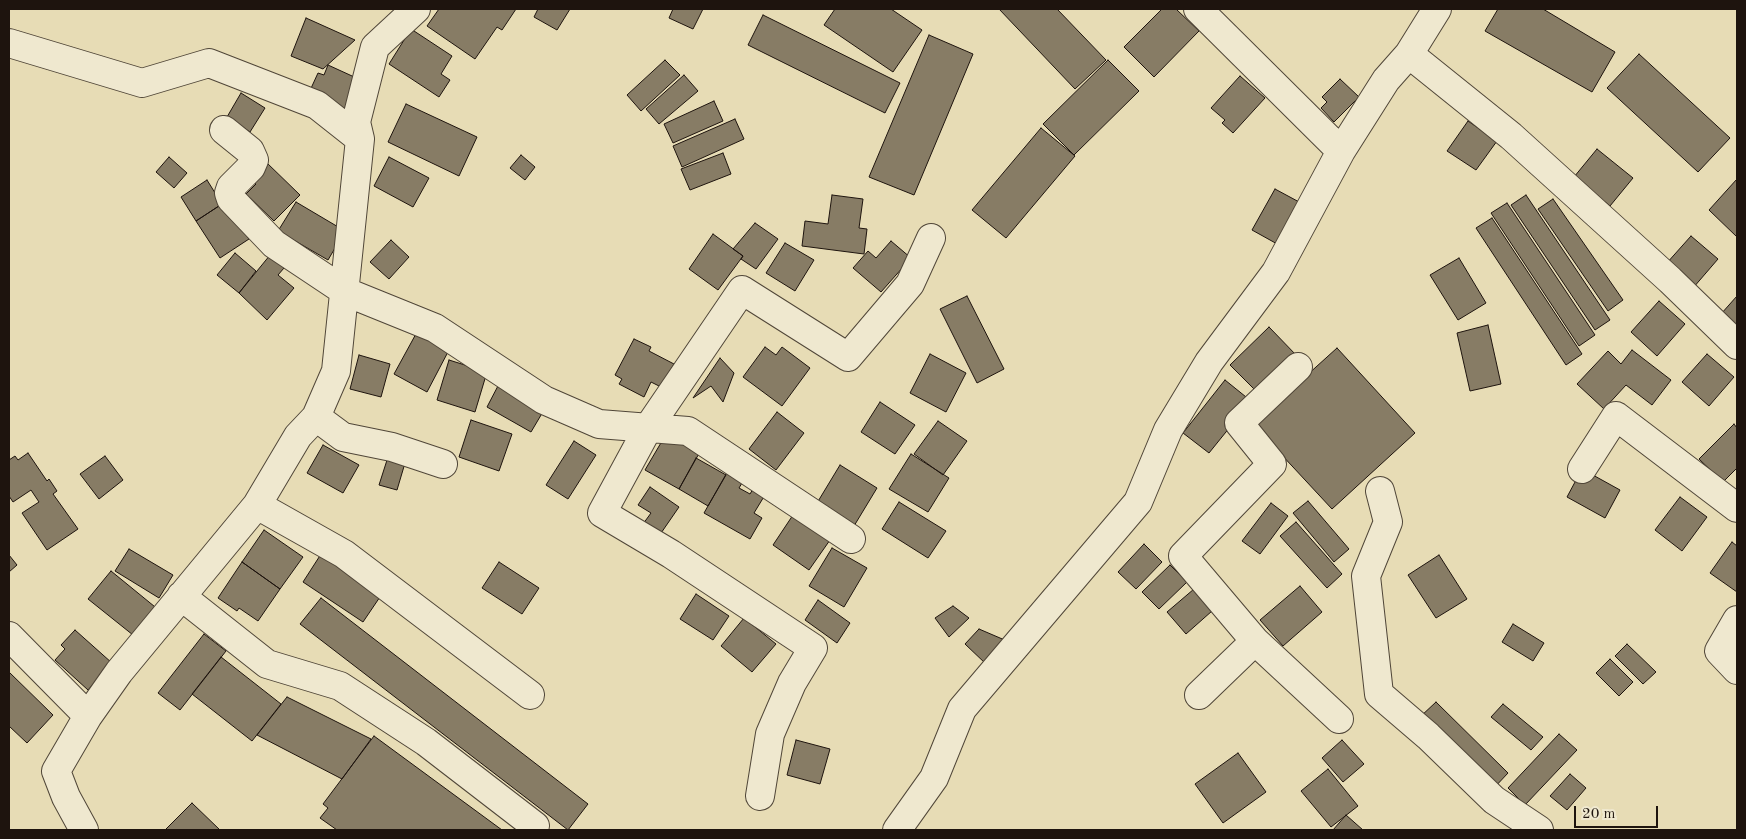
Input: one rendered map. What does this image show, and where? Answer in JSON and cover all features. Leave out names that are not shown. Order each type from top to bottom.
[{"type":"street","points":[[84,830],[66,798],[56,771],[88,716],[120,672],[257,505],[298,436],[316,417],[336,372],[346,292],[360,139],[356,122],[374,48],[416,9]]},
{"type":"street","points":[[1198,9],[1341,151]]},
{"type":"street","points":[[897,830],[934,778],[962,708],[1138,502],[1168,430],[1209,362],[1276,272],[1341,151],[1386,80],[1409,54],[1437,9]]},
{"type":"street","points":[[9,43],[142,82],[209,63],[317,105],[360,139]]},
{"type":"street","points":[[1409,54],[1511,136],[1663,273],[1737,345]]},
{"type":"street","points":[[224,130],[250,152],[254,160],[251,167],[231,187],[229,193],[231,199],[274,244],[346,292],[435,328],[544,400],[599,424],[688,431],[851,538]]},
{"type":"street","points":[[760,796],[770,734],[792,683],[813,648],[671,554],[602,513],[648,428],[742,290],[848,357],[910,284],[931,238]]},
{"type":"street","points":[[1298,367],[1239,423],[1272,464],[1183,556],[1255,642],[1339,719]]},
{"type":"street","points":[[1582,469],[1621,408],[1737,508]]},
{"type":"street","points":[[316,417],[343,437],[392,447],[443,464]]},
{"type":"street","points":[[1380,491],[1388,522],[1366,576],[1379,694],[1428,736],[1494,800],[1539,830]]},
{"type":"street","points":[[257,505],[344,554],[530,695]]},
{"type":"street","points":[[181,596],[267,664],[340,686],[426,742],[535,826]]},
{"type":"street","points":[[1737,620],[1719,651],[1737,670]]},
{"type":"street","points":[[9,636],[88,716]]},
{"type":"street","points":[[1199,695],[1255,642]]},
{"type":"building","points":[[439,9],[516,9],[502,30],[497,27],[475,59],[427,26]]},
{"type":"building","points":[[538,9],[570,9],[557,30],[534,17]]},
{"type":"building","points":[[673,9],[703,9],[693,29],[669,18]]},
{"type":"building","points":[[835,9],[891,9],[922,30],[893,72],[824,25]]},
{"type":"building","points":[[999,9],[1057,9],[1106,60],[1075,89]]},
{"type":"building","points":[[1162,9],[1176,9],[1199,31],[1154,77],[1124,47]]},
{"type":"building","points":[[1498,9],[1543,9],[1615,52],[1592,92],[1485,31]]},
{"type":"building","points":[[763,15],[900,83],[885,113],[748,45]]},
{"type":"building","points":[[306,18],[355,40],[323,69],[291,56]]},
{"type":"building","points":[[411,29],[452,56],[441,74],[450,80],[439,97],[389,64]]},
{"type":"building","points":[[929,35],[973,54],[914,195],[869,177]]},
{"type":"building","points":[[1639,54],[1730,138],[1698,172],[1607,88]]},
{"type":"building","points":[[665,60],[680,75],[641,111],[627,95]]},
{"type":"building","points":[[1108,60],[1139,91],[1074,155],[1043,124]]},
{"type":"building","points":[[328,65],[363,81],[347,115],[307,97],[318,73],[324,75]]},
{"type":"building","points":[[684,75],[698,91],[659,124],[646,109]]},
{"type":"building","points":[[1240,76],[1265,98],[1233,133],[1222,123],[1225,120],[1211,108]]},
{"type":"building","points":[[1340,79],[1359,97],[1334,122],[1321,108],[1327,102],[1322,97]]},
{"type":"building","points":[[241,93],[265,108],[250,132],[227,117]]},
{"type":"building","points":[[714,101],[723,121],[673,143],[664,124]]},
{"type":"building","points":[[406,104],[477,137],[459,176],[388,142]]},
{"type":"building","points":[[735,119],[744,139],[682,167],[673,146]]},
{"type":"building","points":[[1468,121],[1497,141],[1476,170],[1447,151]]},
{"type":"building","points":[[1041,128],[1075,156],[1006,238],[972,210]]},
{"type":"building","points":[[1597,149],[1633,178],[1610,206],[1574,177]]},
{"type":"building","points":[[723,153],[731,174],[690,190],[681,169]]},
{"type":"building","points":[[521,155],[535,167],[525,180],[510,168]]},
{"type":"building","points":[[169,157],[187,173],[174,188],[156,172]]},
{"type":"building","points":[[389,157],[429,178],[413,207],[374,186]]},
{"type":"building","points":[[266,162],[300,195],[274,221],[246,194],[256,184],[250,179]]},
{"type":"building","points":[[1737,179],[1737,237],[1709,210]]},
{"type":"building","points":[[207,180],[222,204],[196,221],[181,197]]},
{"type":"building","points":[[1275,189],[1301,203],[1279,245],[1252,230]]},
{"type":"building","points":[[832,195],[863,199],[859,228],[867,229],[864,254],[802,246],[805,221],[828,224]]},
{"type":"building","points":[[1526,195],[1610,320],[1595,330],[1511,205]]},
{"type":"building","points":[[1553,199],[1623,300],[1608,311],[1538,209]]},
{"type":"building","points":[[225,202],[249,239],[220,258],[196,221]]},
{"type":"building","points":[[296,202],[345,231],[328,260],[278,231]]},
{"type":"building","points":[[1507,203],[1595,335],[1579,346],[1491,213]]},
{"type":"building","points":[[1492,218],[1582,354],[1566,365],[1476,228]]},
{"type":"building","points":[[755,223],[778,239],[756,269],[741,259],[743,256],[733,249]]},
{"type":"building","points":[[713,234],[743,256],[718,290],[689,269]]},
{"type":"building","points":[[1691,236],[1718,259],[1693,288],[1666,264]]},
{"type":"building","points":[[391,240],[409,257],[389,279],[370,262]]},
{"type":"building","points":[[891,241],[911,258],[881,292],[853,268],[868,251],[876,258]]},
{"type":"building","points":[[785,243],[814,260],[795,291],[766,273]]},
{"type":"building","points":[[275,249],[290,261],[278,275],[294,288],[267,320],[239,293]]},
{"type":"building","points":[[235,253],[256,271],[239,293],[217,275]]},
{"type":"building","points":[[1459,258],[1486,303],[1458,320],[1430,275]]},
{"type":"building","points":[[967,296],[1004,369],[977,383],[940,309]]},
{"type":"building","points":[[1737,296],[1737,328],[1721,314]]},
{"type":"building","points":[[1659,301],[1685,324],[1657,356],[1631,332]]},
{"type":"building","points":[[1488,325],[1501,384],[1470,391],[1457,333]]},
{"type":"building","points":[[1269,327],[1297,356],[1258,393],[1230,365]]},
{"type":"building","points":[[417,332],[449,350],[427,392],[394,374]]},
{"type":"building","points":[[634,339],[651,347],[649,351],[674,364],[661,387],[651,382],[644,397],[619,384],[622,379],[615,375]]},
{"type":"building","points":[[765,347],[776,355],[782,347],[810,368],[782,406],[743,377]]},
{"type":"building","points":[[1337,348],[1415,433],[1332,509],[1253,424]]},
{"type":"building","points":[[1632,350],[1671,380],[1652,405],[1626,385],[1604,409],[1577,384],[1608,351],[1621,364]]},
{"type":"building","points":[[930,354],[966,373],[946,412],[910,393]]},
{"type":"building","points":[[1707,354],[1734,377],[1709,406],[1682,382]]},
{"type":"building","points":[[359,355],[390,364],[381,397],[350,389]]},
{"type":"building","points":[[720,358],[734,373],[723,402],[711,386],[693,398]]},
{"type":"building","points":[[449,360],[487,372],[475,412],[437,400]]},
{"type":"building","points":[[1225,380],[1251,401],[1209,453],[1183,433]]},
{"type":"building","points":[[499,384],[544,410],[531,432],[487,407]]},
{"type":"building","points":[[880,402],[915,425],[895,454],[861,432]]},
{"type":"building","points":[[777,412],[804,433],[776,470],[749,449]]},
{"type":"building","points":[[471,420],[512,434],[499,471],[459,457]]},
{"type":"building","points":[[938,421],[967,441],[943,475],[914,454]]},
{"type":"building","points":[[1734,424],[1737,428],[1737,468],[1723,482],[1699,459]]},
{"type":"building","points":[[665,436],[701,450],[679,489],[645,470]]},
{"type":"building","points":[[574,441],[596,455],[568,499],[546,485]]},
{"type":"building","points":[[323,445],[359,465],[343,493],[307,473]]},
{"type":"building","points":[[28,453],[47,481],[49,479],[57,491],[53,494],[78,529],[47,550],[22,513],[39,502],[31,490],[13,502],[9,496],[9,460],[15,456],[18,460]]},
{"type":"building","points":[[911,454],[949,478],[928,512],[889,489]]},
{"type":"building","points":[[105,456],[123,480],[99,499],[80,474]]},
{"type":"building","points":[[388,457],[405,463],[397,490],[379,485]]},
{"type":"building","points":[[696,458],[726,475],[708,506],[679,489]]},
{"type":"building","points":[[840,465],[877,488],[854,526],[817,503]]},
{"type":"building","points":[[729,469],[745,478],[739,488],[750,494],[756,484],[768,490],[754,513],[762,518],[750,539],[704,513]]},
{"type":"building","points":[[1582,469],[1620,490],[1605,518],[1567,497]]},
{"type":"building","points":[[650,487],[679,507],[659,536],[643,524],[651,513],[638,505]]},
{"type":"building","points":[[1680,497],[1707,517],[1682,551],[1655,530]]},
{"type":"building","points":[[1308,501],[1349,549],[1334,562],[1293,513]]},
{"type":"building","points":[[899,502],[946,531],[928,558],[882,529]]},
{"type":"building","points":[[1271,503],[1288,516],[1260,554],[1242,541]]},
{"type":"building","points":[[793,515],[830,540],[809,570],[773,545]]},
{"type":"building","points":[[1296,522],[1342,574],[1327,588],[1280,536]]},
{"type":"building","points":[[264,530],[303,557],[280,589],[242,562]]},
{"type":"building","points":[[1732,542],[1737,546],[1737,592],[1710,573]]},
{"type":"building","points":[[1144,544],[1162,562],[1136,589],[1118,572]]},
{"type":"building","points":[[832,548],[867,568],[844,607],[809,586]]},
{"type":"building","points":[[129,549],[173,575],[159,598],[115,571]]},
{"type":"building","points":[[323,551],[384,591],[363,622],[303,582]]},
{"type":"building","points":[[9,555],[17,565],[9,572]]},
{"type":"building","points":[[1439,555],[1467,599],[1436,618],[1408,575]]},
{"type":"building","points":[[242,562],[280,589],[258,621],[239,608],[237,611],[218,598]]},
{"type":"building","points":[[499,562],[539,588],[522,614],[482,588]]},
{"type":"building","points":[[1170,565],[1187,582],[1159,609],[1142,592]]},
{"type":"building","points":[[111,571],[160,611],[138,639],[88,599]]},
{"type":"building","points":[[1300,586],[1322,612],[1283,646],[1260,620]]},
{"type":"building","points":[[1194,589],[1212,611],[1186,634],[1167,612]]},
{"type":"building","points":[[696,594],[729,616],[713,640],[680,619]]},
{"type":"building","points":[[321,598],[588,804],[568,830],[300,624]]},
{"type":"building","points":[[818,600],[850,623],[837,643],[805,620]]},
{"type":"building","points":[[953,606],[969,618],[949,637],[935,618]]},
{"type":"building","points":[[744,618],[776,644],[752,672],[721,646]]},
{"type":"building","points":[[1513,624],[1544,643],[1533,661],[1502,642]]},
{"type":"building","points":[[979,629],[1007,641],[986,664],[965,644]]},
{"type":"building","points":[[75,630],[112,663],[88,690],[55,660],[65,649],[61,645]]},
{"type":"building","points":[[204,634],[226,651],[180,710],[158,693]]},
{"type":"building","points":[[1627,644],[1656,672],[1643,684],[1615,656]]},
{"type":"building","points":[[221,657],[281,704],[252,741],[192,694]]},
{"type":"building","points":[[1610,659],[1633,682],[1619,696],[1596,673]]},
{"type":"building","points":[[9,672],[53,715],[27,743],[9,726]]},
{"type":"building","points":[[287,697],[371,739],[342,779],[257,735]]},
{"type":"building","points":[[1436,702],[1508,773],[1493,789],[1420,717]]},
{"type":"building","points":[[1503,704],[1543,737],[1531,750],[1491,717]]},
{"type":"building","points":[[1559,734],[1577,750],[1525,805],[1508,788]]},
{"type":"building","points":[[374,736],[502,830],[337,830],[320,818],[328,808],[323,804]]},
{"type":"building","points":[[796,740],[830,749],[820,784],[787,775]]},
{"type":"building","points":[[1342,740],[1364,764],[1343,782],[1322,758]]},
{"type":"building","points":[[1238,753],[1266,792],[1223,823],[1195,784]]},
{"type":"building","points":[[1328,769],[1358,806],[1331,827],[1301,791]]},
{"type":"building","points":[[1570,774],[1586,788],[1567,810],[1550,796]]},
{"type":"building","points":[[192,803],[220,830],[165,830]]},
{"type":"building","points":[[1346,815],[1363,830],[1333,830]]}]
